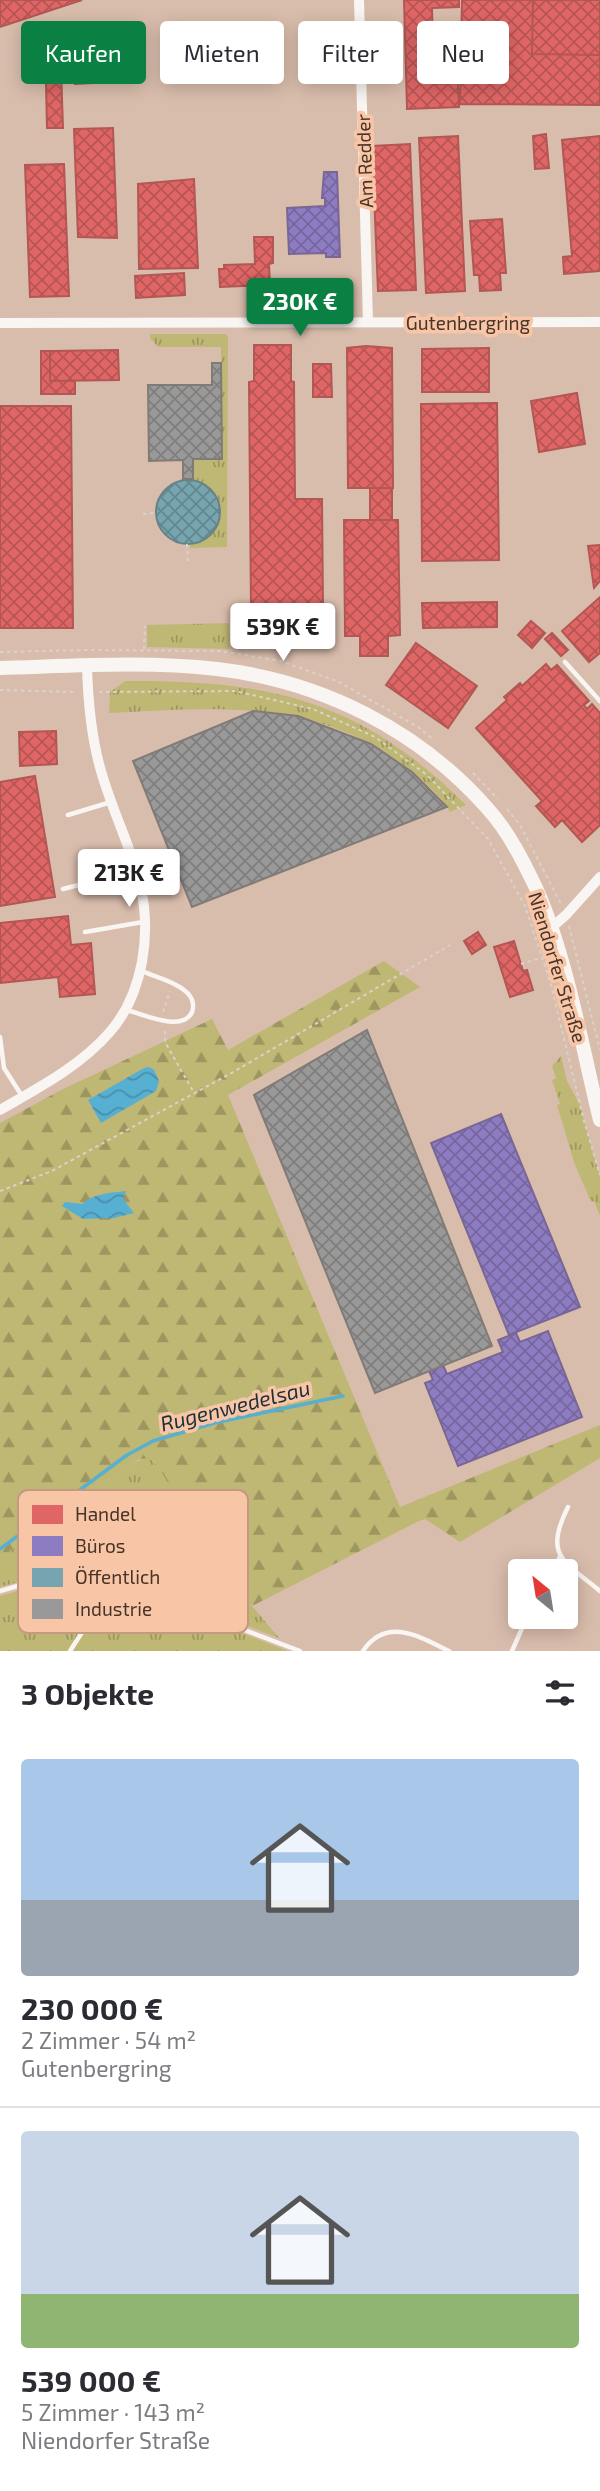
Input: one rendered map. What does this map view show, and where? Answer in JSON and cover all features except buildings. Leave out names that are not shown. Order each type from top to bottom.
[{"type":"main road","name":"Niendorfer Straße","points":[[0,668],[160,666],[217,669],[274,679],[329,696],[388,725],[447,766],[490,810],[538,892],[551,928],[597,1094],[600,1119]]},
{"type":"street","name":"Am Redder","points":[[359,0],[369,322]]},
{"type":"street","name":"Gutenbergring","points":[[0,323],[600,322]]},
{"type":"street","points":[[0,1110],[72,1066],[110,1033],[126,1009],[140,971],[146,940],[143,892],[93,740],[88,666]]},
{"type":"street","points":[[551,928],[600,877]]},
{"type":"lane","points":[[565,662],[600,701]]},
{"type":"lane","points":[[68,815],[111,801]]},
{"type":"lane","points":[[63,890],[137,870]]},
{"type":"lane","points":[[85,932],[145,922]]},
{"type":"lane","points":[[126,1009],[162,1021],[177,1022],[192,1013],[194,1004],[190,996],[172,984],[140,971]]},
{"type":"lane","points":[[0,1037],[4,1068],[22,1097]]},
{"type":"lane","points":[[568,1507],[557,1527],[556,1541],[560,1558],[600,1591]]},
{"type":"lane","points":[[0,1591],[18,1586]]},
{"type":"lane","points":[[512,1651],[522,1629]]},
{"type":"lane","points":[[363,1651],[369,1642],[381,1634],[399,1630],[449,1651]]},
{"type":"lane","points":[[248,1631],[300,1651]]},
{"type":"lane","points":[[70,1651],[82,1633]]},
{"type":"path","points":[[143,514],[155,513]]},
{"type":"path","points":[[187,544],[188,561]]},
{"type":"path","points":[[144,650],[145,626]]},
{"type":"path","points":[[0,652],[220,651],[282,661],[339,682],[418,727],[437,743]]},
{"type":"path","points":[[0,690],[235,691],[313,709],[374,737],[427,775],[488,839],[525,906],[541,956]]},
{"type":"path","points":[[466,767],[484,783],[520,825],[543,866],[566,915],[600,1050]]},
{"type":"path","points":[[551,928],[535,933],[600,1175]]},
{"type":"path","points":[[0,1191],[52,1171],[235,1071],[450,944]]},
{"type":"path","points":[[521,964],[542,958],[541,956]]},
{"type":"path","points":[[172,984],[162,1021],[165,1042],[193,1092]]},
{"type":"green space","points":[[150,334],[228,336],[227,547],[190,548],[190,544],[203,540],[212,533],[218,524],[220,513],[214,493],[193,479],[193,459],[222,459],[221,347],[158,347]]},
{"type":"green space","points":[[229,623],[230,649],[147,647],[147,625]]},
{"type":"green space","points":[[125,681],[225,685],[269,692],[310,703],[350,719],[389,741],[427,769],[466,805],[450,812],[442,799],[424,782],[371,744],[336,728],[300,718],[226,709],[109,713],[110,692]]},
{"type":"green space","points":[[384,961],[420,987],[228,1095],[400,1507],[600,1425],[600,1458],[460,1542],[425,1519],[252,1606],[248,1603],[248,1490],[172,1490],[157,1465],[149,1458],[129,1465],[94,1490],[18,1490],[18,1545],[0,1558],[0,1123],[61,1090],[212,1019],[228,1050]]},
{"type":"green space","points":[[561,1056],[567,1081],[580,1105],[600,1177],[600,1216],[574,1162],[557,1105],[560,1104],[552,1080],[556,1078],[552,1066]]},
{"type":"green space","points":[[149,1458],[157,1465],[173,1490],[94,1490],[129,1465]]},
{"type":"green space","points":[[18,1545],[18,1582],[0,1587],[0,1558]]},
{"type":"green space","points":[[18,1591],[18,1633],[242,1633],[288,1651],[0,1651],[0,1596]]},
{"type":"green space","points":[[248,1604],[252,1606],[279,1638],[248,1626]]},
{"type":"water","points":[[149,1067],[154,1070],[159,1081],[156,1091],[101,1123],[88,1100]]},
{"type":"water","points":[[126,1191],[123,1199],[134,1213],[114,1218],[83,1219],[62,1206],[65,1202],[82,1204],[97,1196]]},
{"type":"waterway","name":"Rugenwedelsau","points":[[80,1490],[127,1455],[153,1441],[214,1423],[343,1396]]},
{"type":"waterway","name":"Rugenwedelsau","points":[[0,1549],[18,1536]]}]
